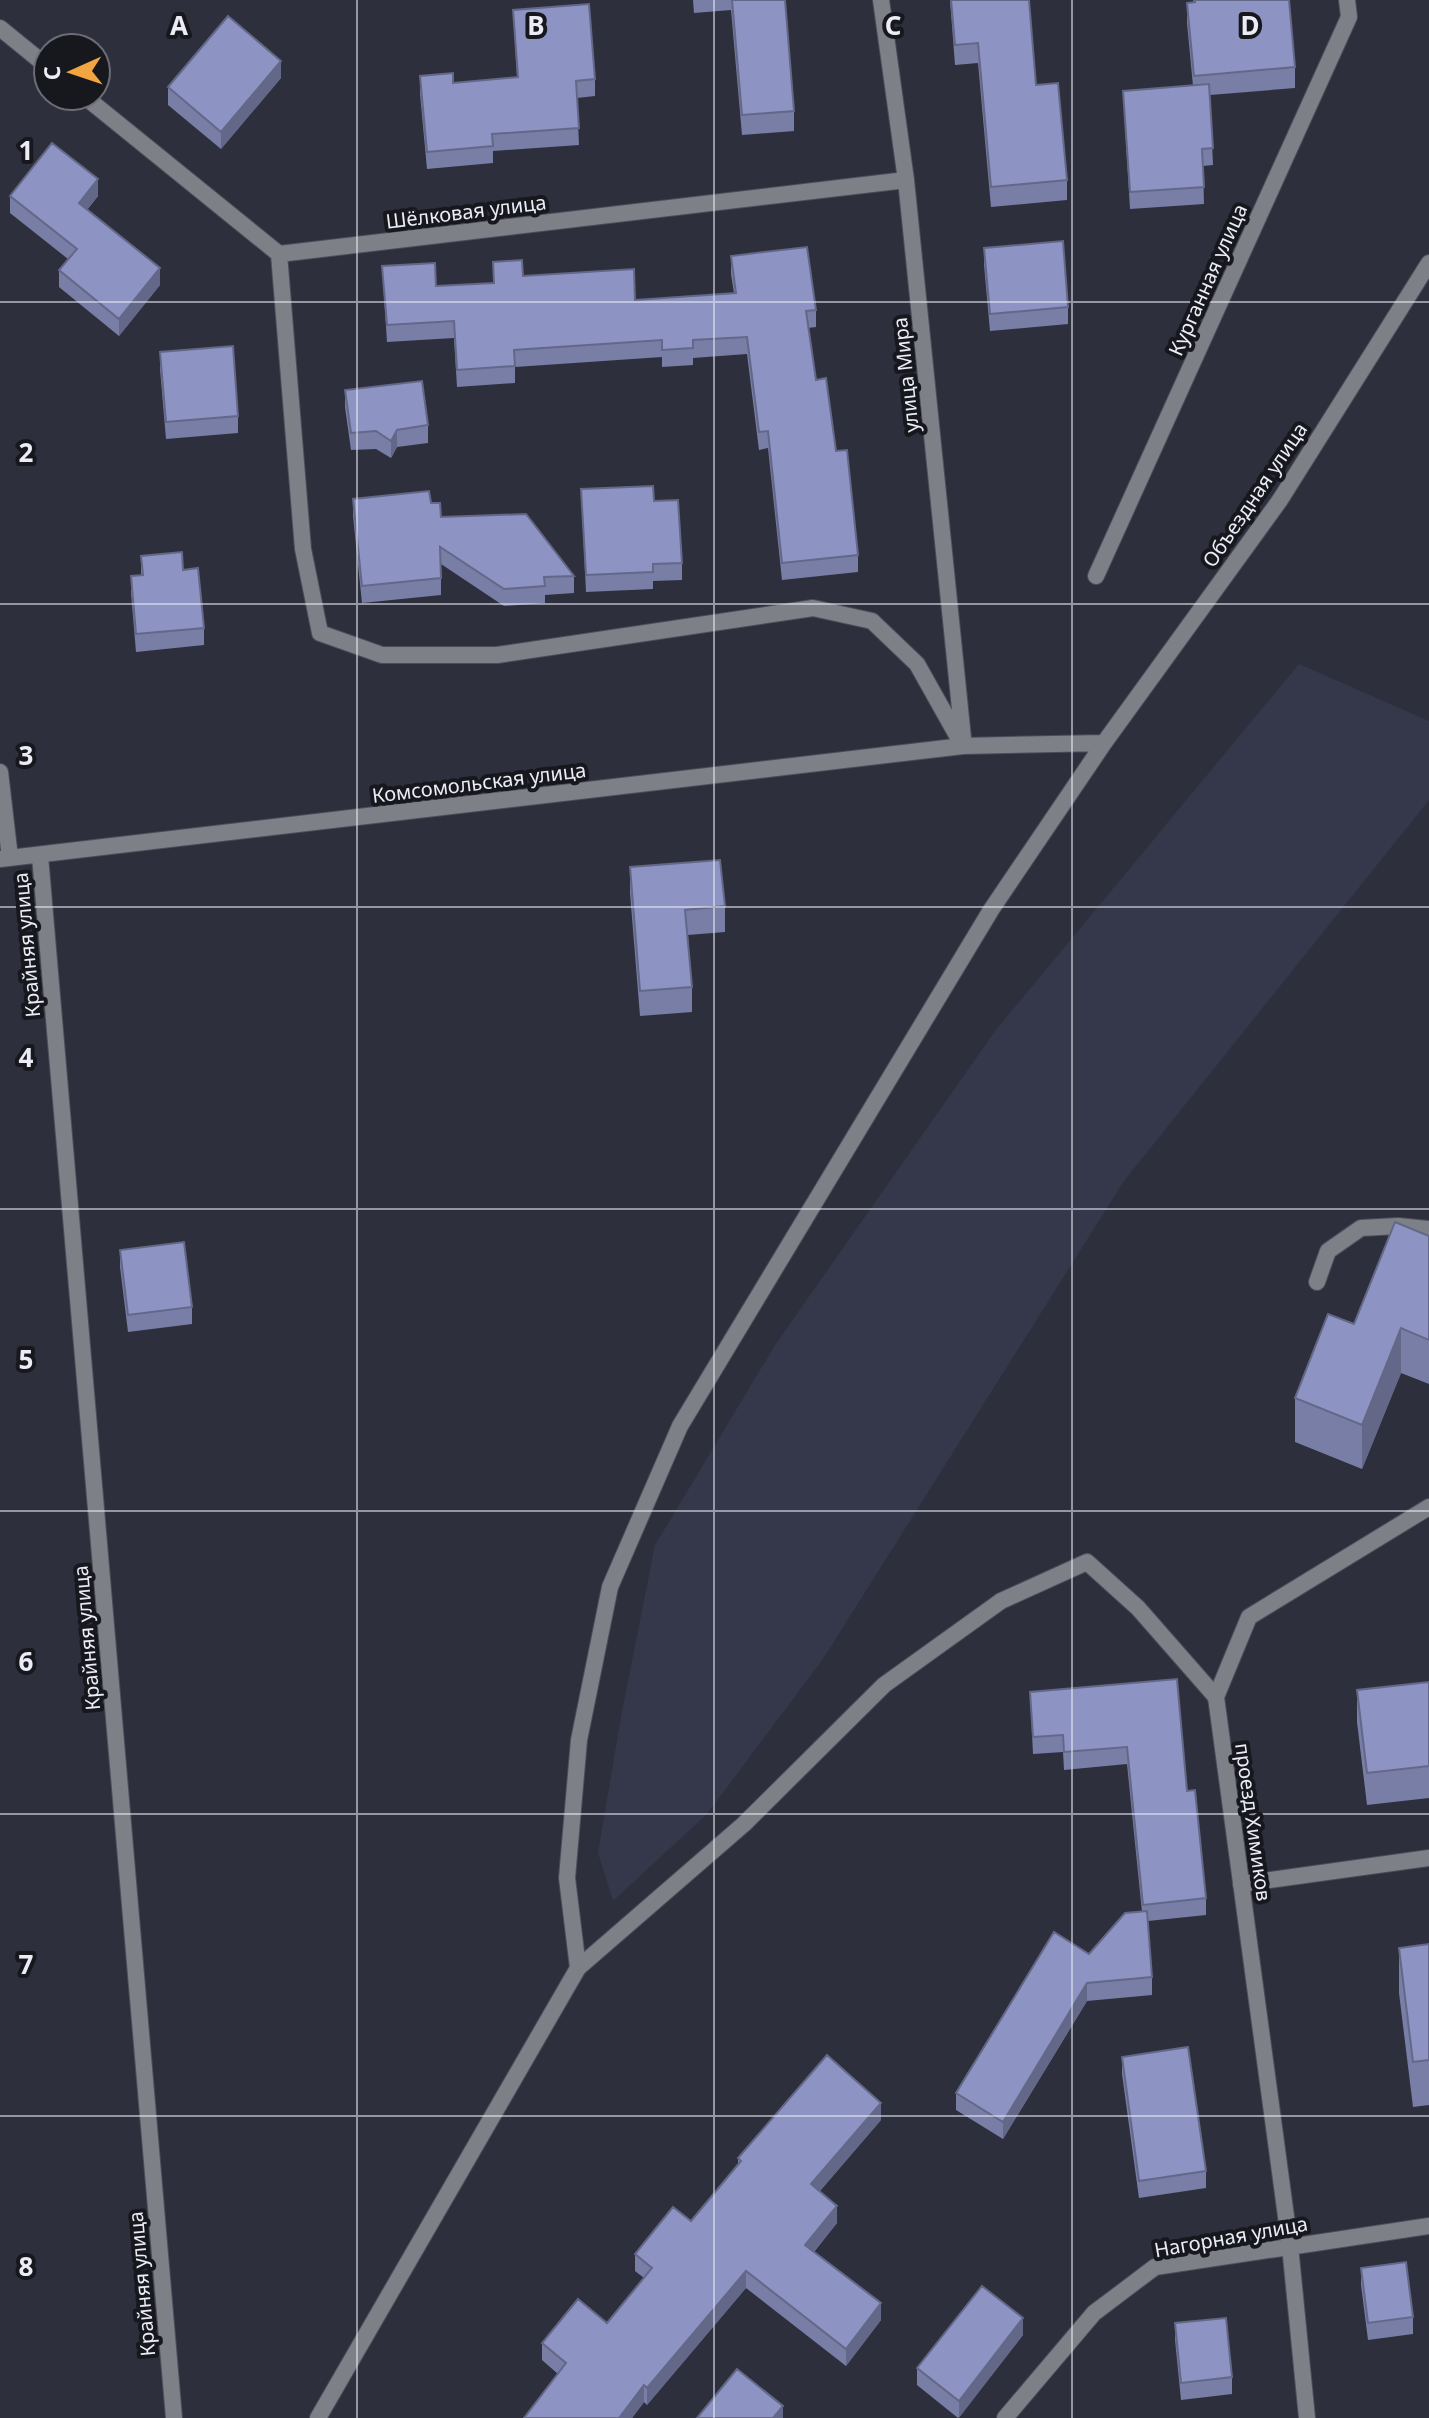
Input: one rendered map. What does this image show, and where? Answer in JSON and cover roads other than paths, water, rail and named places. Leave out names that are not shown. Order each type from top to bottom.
[{"type":"street","name":"улица Мира","points":[[881,0],[906,180],[963,746]]},
{"type":"street","name":"Курганная улица","points":[[1096,576],[1349,17],[1347,0]]},
{"type":"street","points":[[0,28],[32,54]]},
{"type":"street","points":[[104,112],[279,254],[303,549],[320,633],[382,655],[497,655],[813,608],[872,621],[917,664],[963,746]]},
{"type":"street","name":"Шёлковая улица","points":[[279,254],[906,180]]},
{"type":"street","name":"Объездная улица","points":[[578,1968],[567,1878],[579,1740],[610,1587],[680,1426],[991,910],[1104,743],[1280,500],[1429,263]]},
{"type":"street","name":"Комсомольская улица","points":[[5,858],[963,746],[1104,743]]},
{"type":"street","points":[[0,772],[5,858]]},
{"type":"street","name":"Крайняя улица","points":[[40,856],[174,2418]]},
{"type":"street","points":[[1317,1282],[1328,1251],[1361,1228],[1398,1226],[1429,1229]]},
{"type":"street","points":[[318,2418],[578,1968],[744,1824],[884,1685],[1001,1601],[1087,1562],[1138,1608],[1216,1697],[1249,1617],[1429,1507]]},
{"type":"street","name":"проезд Химиков","points":[[1216,1697],[1290,2246],[1307,2418]]},
{"type":"street","points":[[1241,1884],[1429,1858]]},
{"type":"street","name":"Нагорная улица","points":[[1005,2418],[1094,2313],[1155,2267],[1429,2226]]}]
